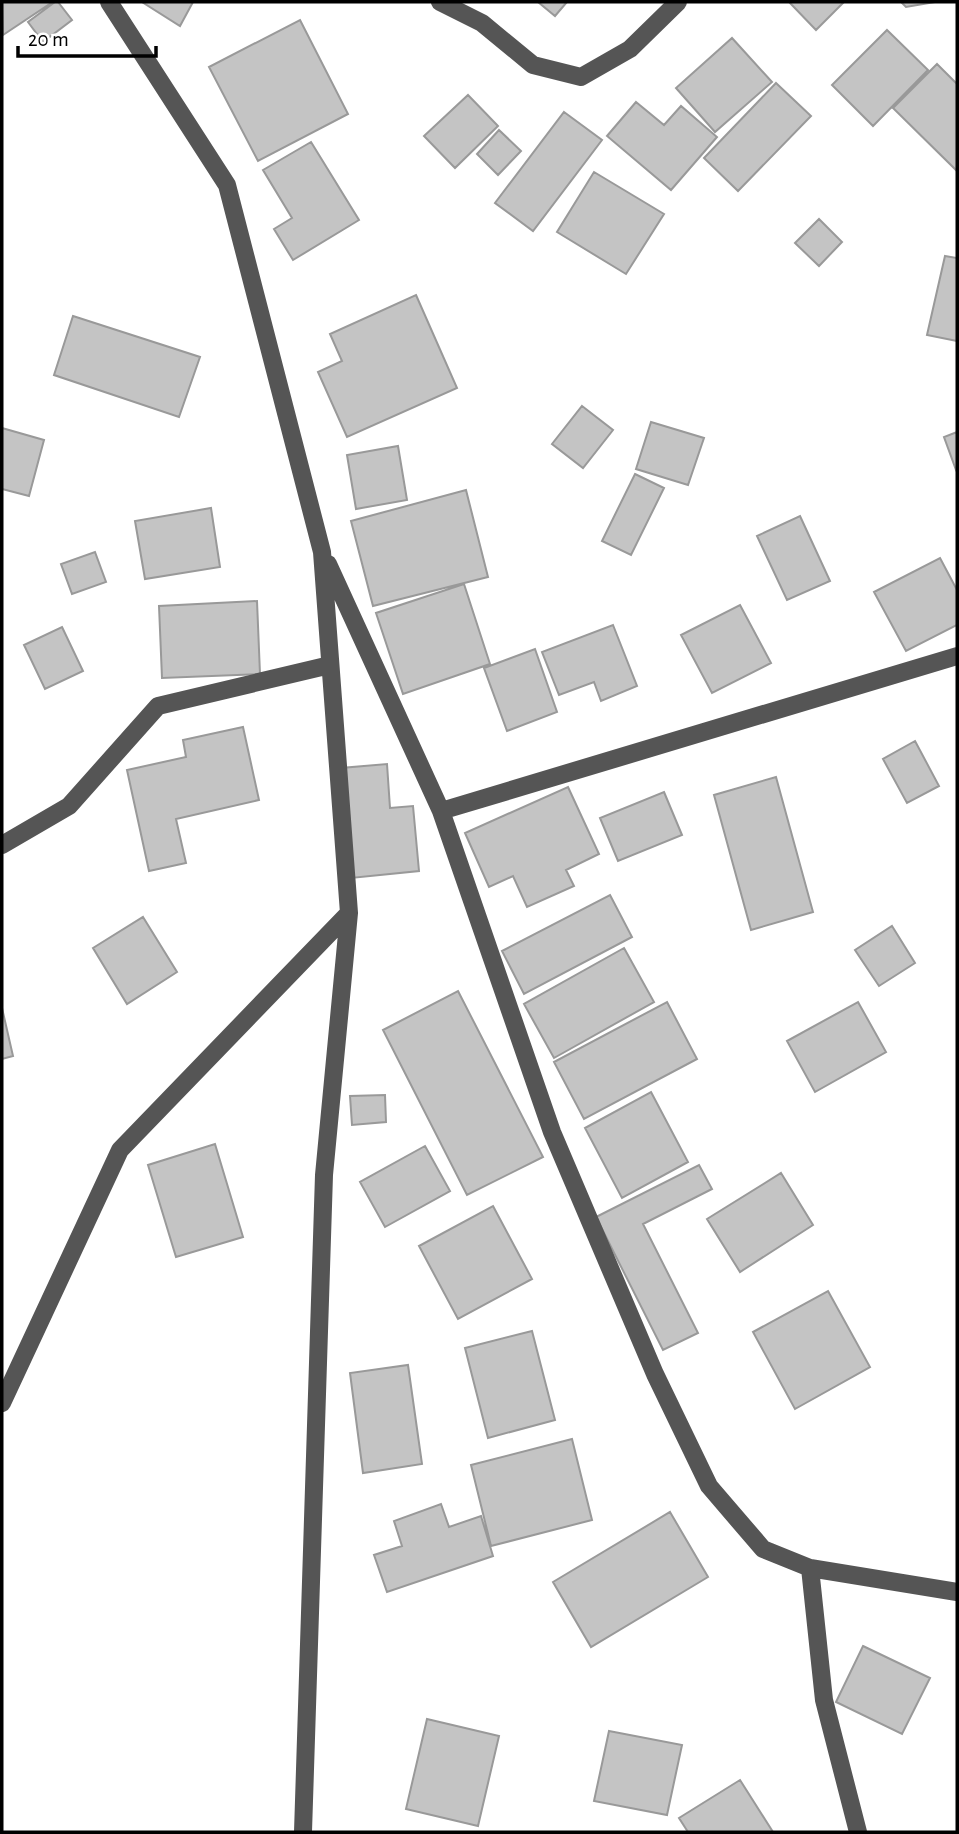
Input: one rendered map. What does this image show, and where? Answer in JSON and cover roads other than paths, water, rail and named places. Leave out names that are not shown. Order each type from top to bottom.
[{"type":"street","points":[[109,2],[227,185],[323,552],[441,811],[552,1132],[655,1374],[709,1486],[763,1549],[810,1568],[957,1592]]},
{"type":"street","points":[[440,2],[482,23],[533,65],[581,77],[630,49],[678,2]]},
{"type":"street","points":[[303,1832],[324,1175],[349,913],[323,552]]},
{"type":"street","points":[[441,811],[957,656]]},
{"type":"street","points":[[2,845],[69,806],[158,706],[330,665]]},
{"type":"street","points":[[2,1403],[120,1150],[349,913]]},
{"type":"street","points":[[810,1568],[824,1700],[858,1832]]}]
